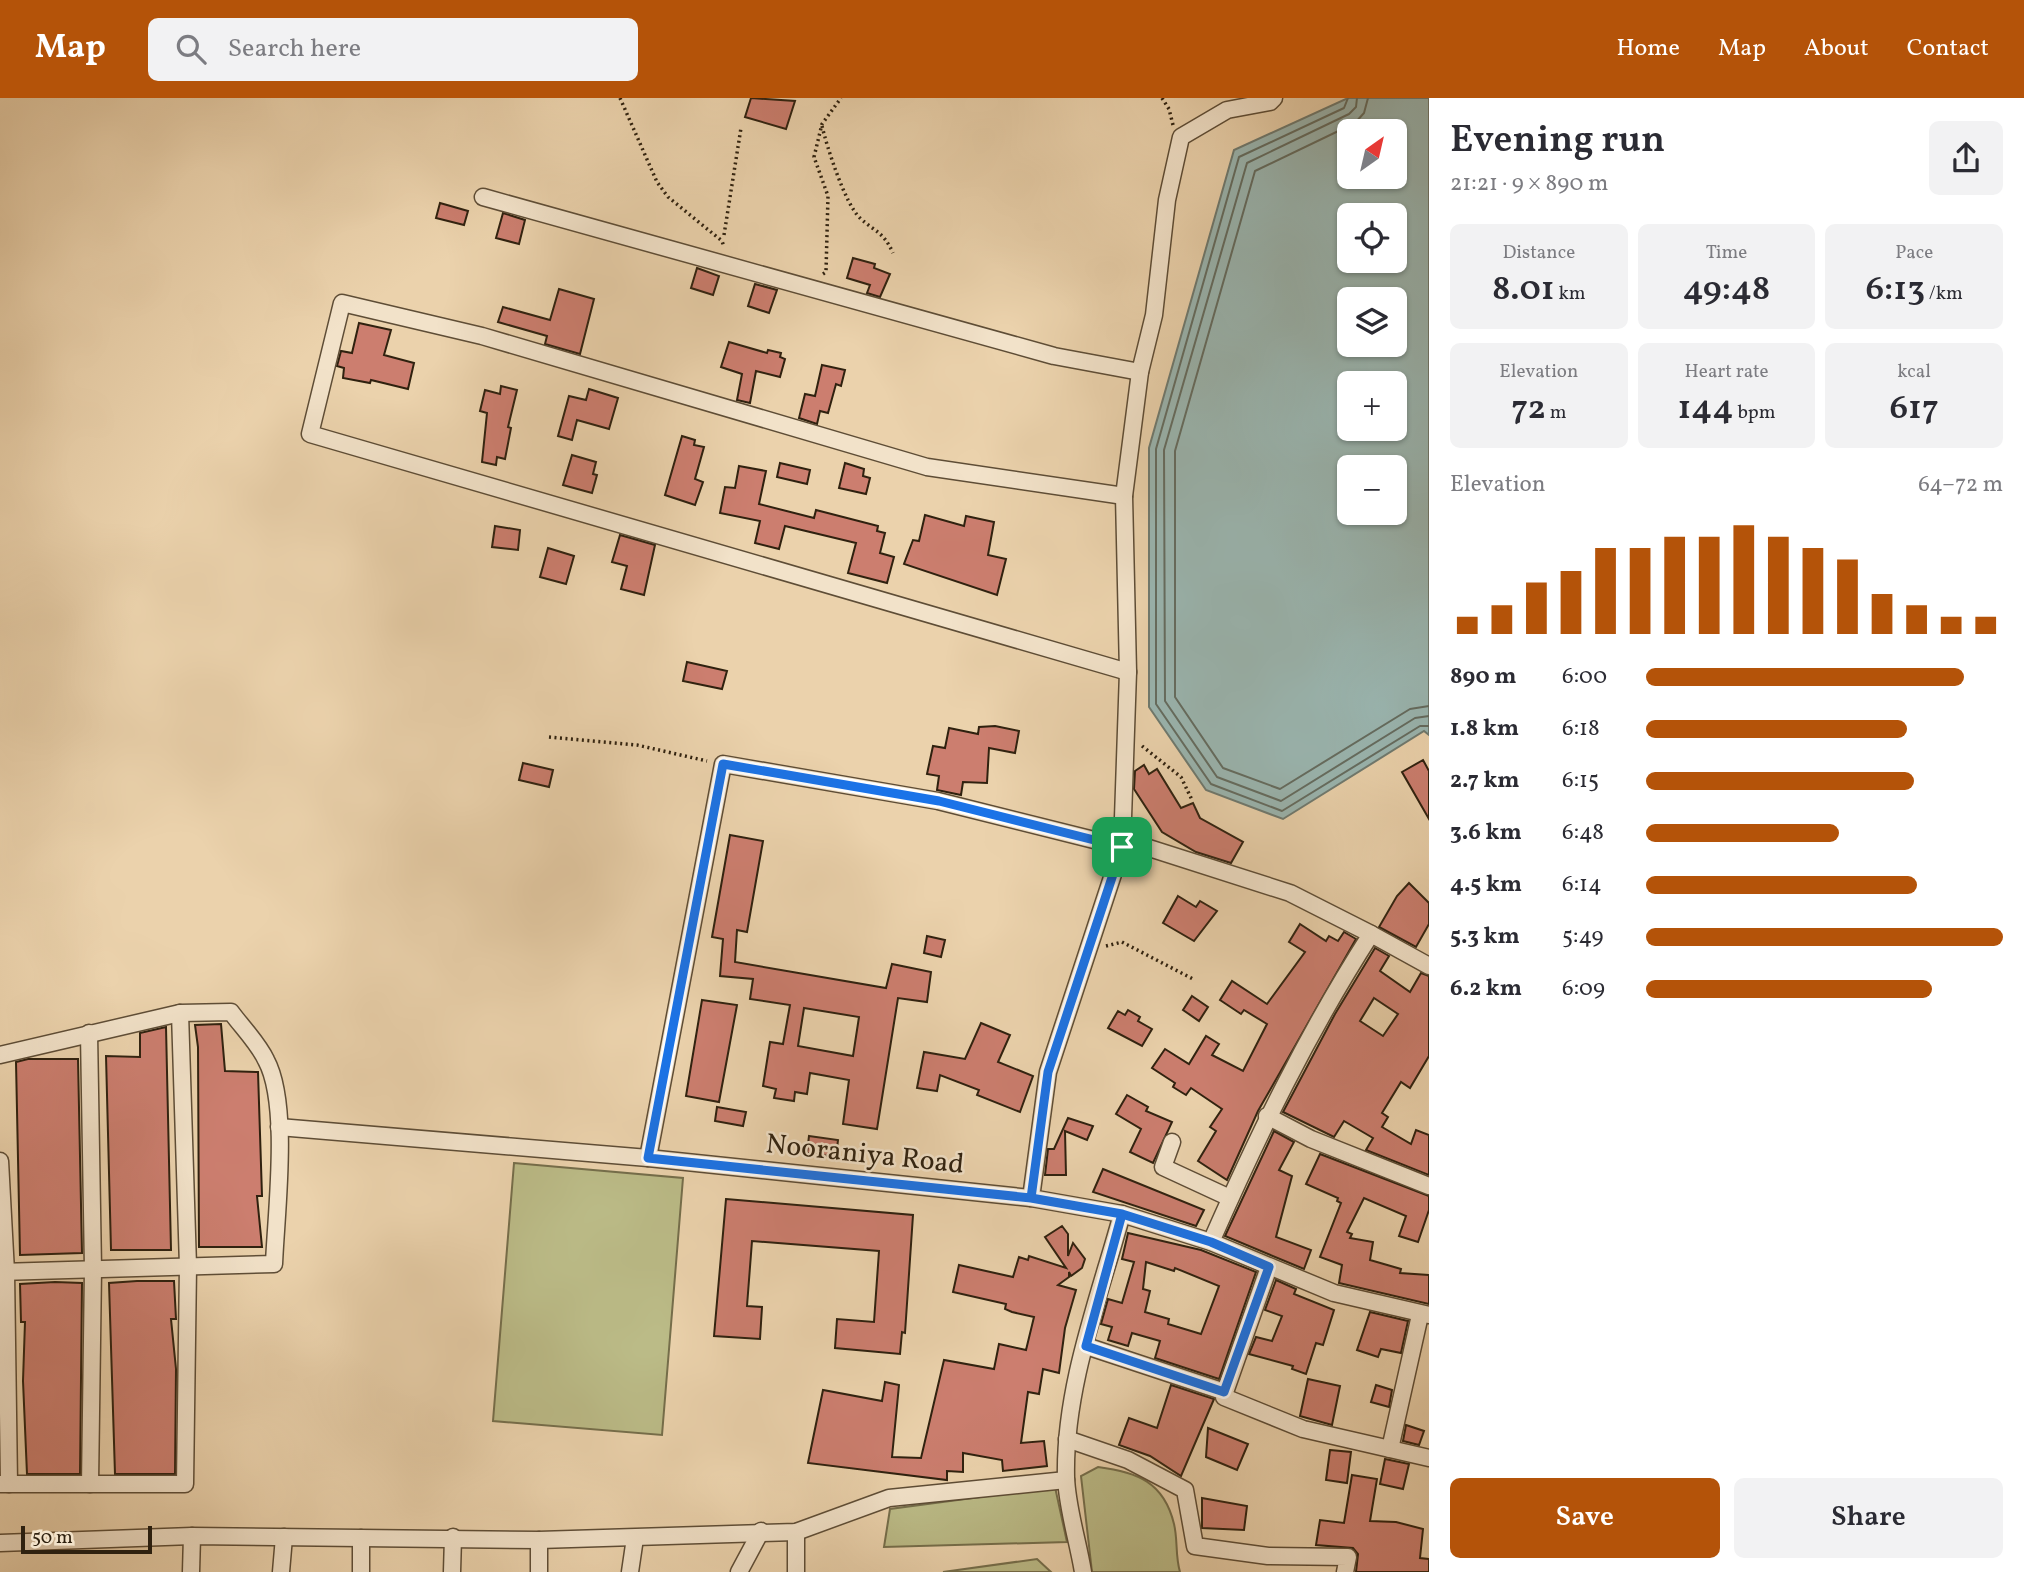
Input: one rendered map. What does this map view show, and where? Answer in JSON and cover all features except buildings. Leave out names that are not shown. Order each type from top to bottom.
[{"type":"street","points":[[1031,1198],[1048,1072],[1122,847],[1123,733],[1128,672],[1124,496],[1140,372],[1154,315],[1167,200],[1181,137],[1227,110],[1270,102],[1274,98]]},
{"type":"street","points":[[483,197],[732,269],[1054,356],[1140,372]]},
{"type":"street","points":[[1124,496],[927,467],[482,337],[342,303],[310,434],[1128,672]]},
{"type":"street","points":[[648,1158],[723,764],[939,801],[1122,847],[1149,848],[1290,893],[1429,966]]},
{"type":"street","points":[[1211,1242],[1267,1116],[1328,1002],[1371,934]]},
{"type":"street","points":[[0,1055],[180,1013],[231,1012],[266,1059],[275,1082],[279,1127],[274,1264],[3,1272]]},
{"type":"street","points":[[0,1161],[5,1484],[185,1484],[188,1266],[180,1013]]},
{"type":"street","points":[[89,1033],[93,1269],[90,1484]]},
{"type":"street","points":[[1267,1116],[1311,1139],[1429,1186]]},
{"type":"street","name":"Nooraniya Road","points":[[279,1127],[648,1158],[1031,1198],[1122,1214],[1211,1242],[1334,1293],[1424,1315]]},
{"type":"street","points":[[1172,1142],[1163,1167],[1230,1198]]},
{"type":"street","points":[[1083,1572],[1066,1480],[1067,1439],[1086,1346],[1122,1214]]},
{"type":"street","points":[[1269,1267],[1224,1397],[1303,1429],[1429,1458]]},
{"type":"street","points":[[1390,1449],[1424,1315]]},
{"type":"street","points":[[1086,1346],[1224,1392]]},
{"type":"street","points":[[1067,1439],[1128,1460],[1185,1490],[1195,1546],[1268,1556],[1348,1557],[1345,1572]]},
{"type":"street","points":[[0,1543],[192,1536],[539,1540],[796,1532],[889,1498],[1066,1480]]},
{"type":"street","points":[[739,1572],[761,1531]]},
{"type":"street","points":[[796,1532],[796,1572]]},
{"type":"street","points":[[191,1572],[192,1536]]},
{"type":"street","points":[[281,1572],[284,1536]]},
{"type":"street","points":[[452,1572],[453,1537]]},
{"type":"street","points":[[361,1538],[361,1572]]},
{"type":"street","points":[[630,1572],[635,1538]]},
{"type":"street","points":[[539,1540],[539,1572]]},
{"type":"path","points":[[620,98],[657,182],[668,197],[722,241],[732,269]]},
{"type":"path","points":[[804,288],[826,272],[828,196],[814,157],[822,124],[841,98]]},
{"type":"path","points":[[822,124],[830,156],[858,217],[886,235],[893,253]]},
{"type":"path","points":[[724,235],[741,128]]},
{"type":"path","points":[[1123,733],[1181,777],[1192,800]]},
{"type":"path","points":[[549,737],[637,745],[723,764]]},
{"type":"path","points":[[1090,951],[1122,942],[1193,978]]},
{"type":"green space","points":[[514,1163],[683,1178],[662,1435],[493,1421]]},
{"type":"green space","points":[[1098,1467],[1137,1476],[1156,1489],[1163,1498],[1174,1524],[1180,1572],[1092,1572],[1081,1476]]},
{"type":"green space","points":[[1055,1487],[1067,1542],[884,1547],[890,1509]]},
{"type":"green space","points":[[1037,1559],[1051,1572],[943,1572]]},
{"type":"water","points":[[1348,98],[1429,98],[1429,735],[1424,731],[1283,819],[1206,790],[1149,707],[1149,448],[1234,150]]},
{"type":"route","points":[[1122,847],[939,801],[723,764],[648,1158],[1031,1198],[1122,1214],[1211,1242],[1269,1267],[1224,1392],[1086,1346],[1122,1214],[1031,1198],[1048,1072],[1122,847]]}]
